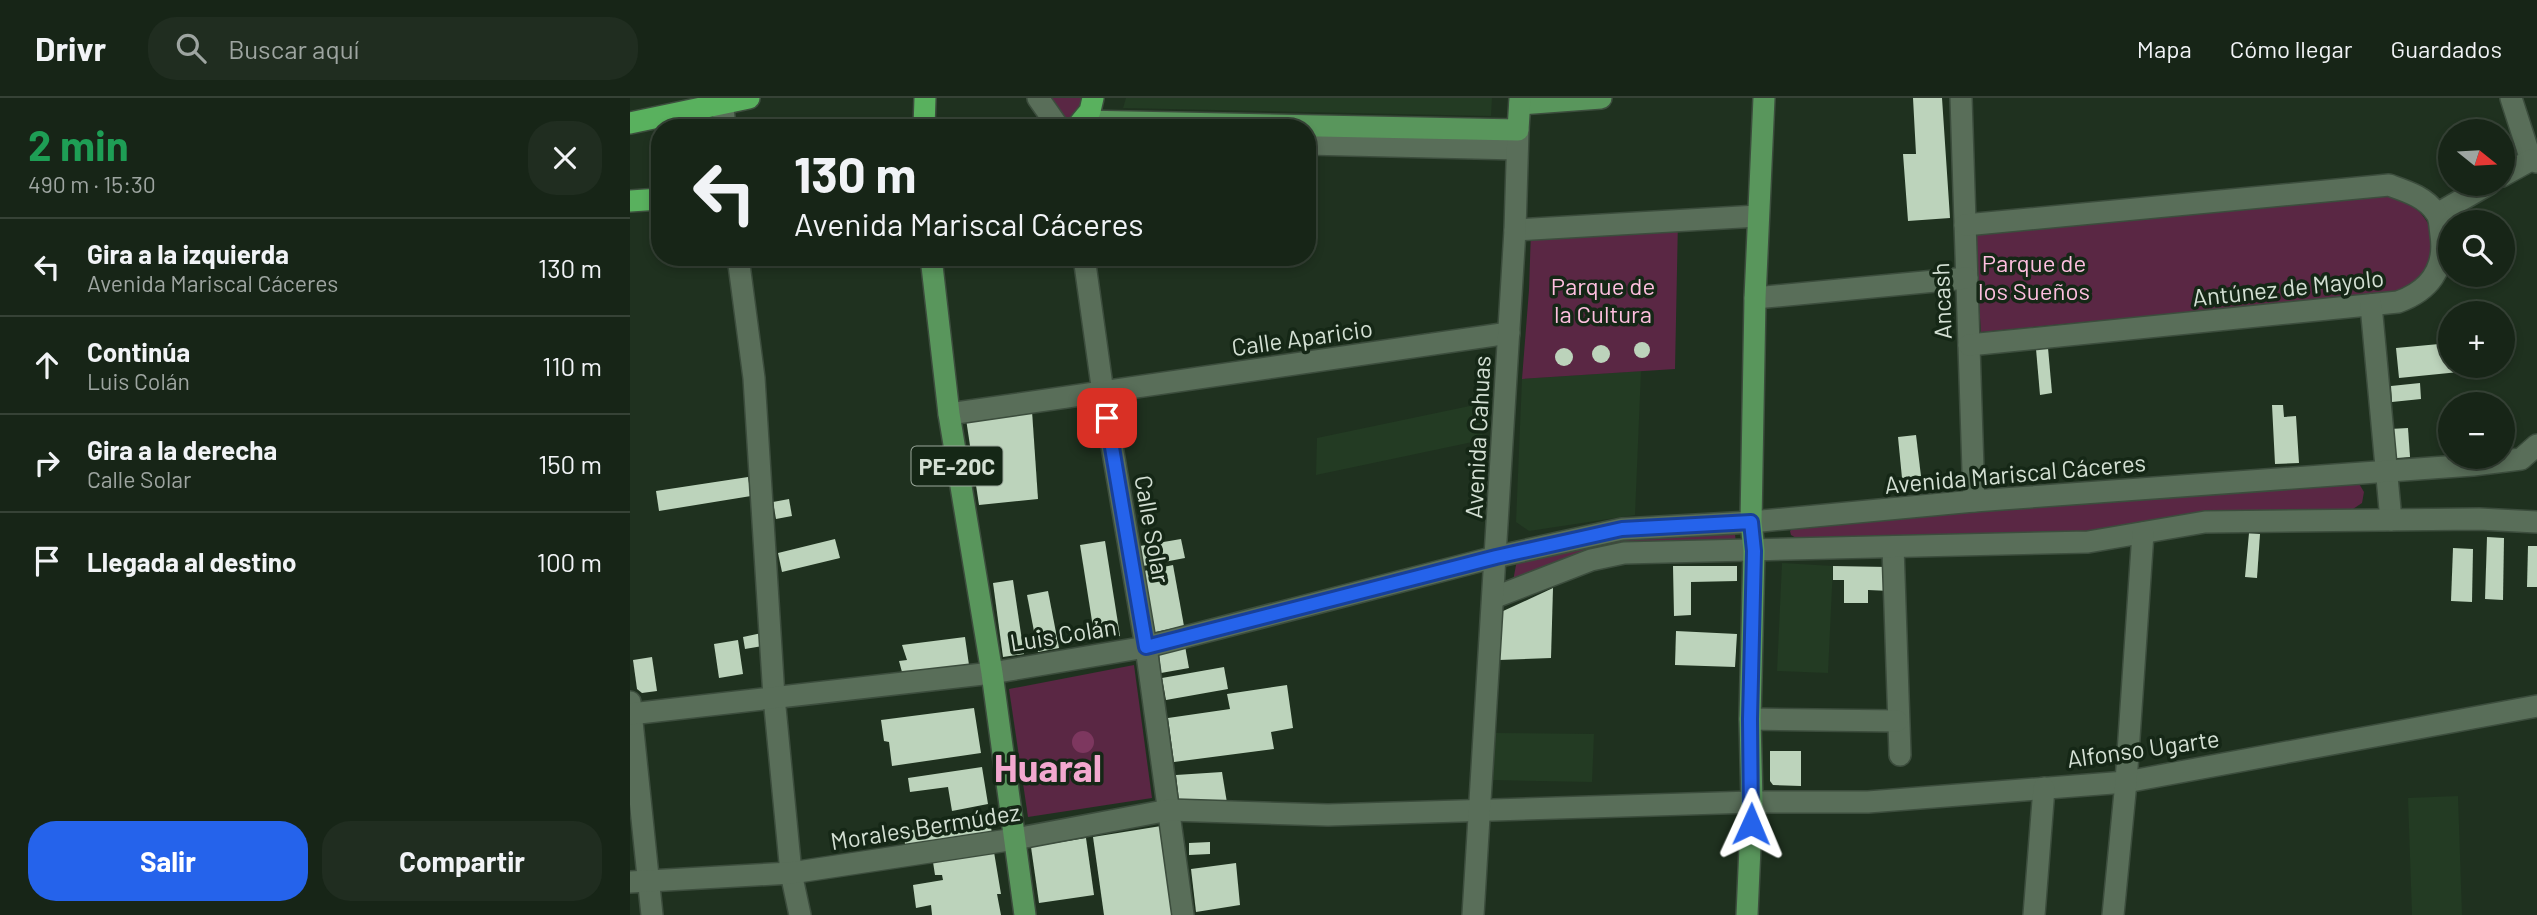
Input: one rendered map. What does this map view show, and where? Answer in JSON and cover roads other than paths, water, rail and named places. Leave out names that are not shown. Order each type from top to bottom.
[{"type":"highway","points":[[630,123],[723,100],[749,98]]},
{"type":"highway","points":[[924,119],[925,98]]},
{"type":"highway","points":[[1083,119],[1090,111],[1093,98]]},
{"type":"highway","points":[[630,201],[651,200]]},
{"type":"main road","points":[[1316,133],[1518,140],[1520,101],[1601,98]]},
{"type":"main road","points":[[1747,915],[1752,802],[1750,719],[1754,551],[1751,522],[1755,298],[1764,98]]},
{"type":"main road","name":"PE-20C","points":[[932,266],[949,414],[992,673],[1025,915]]},
{"type":"street","points":[[1038,98],[1053,119]]},
{"type":"street","name":"Ancash","points":[[1961,98],[1974,501]]},
{"type":"street","points":[[2511,98],[2534,161],[2515,170]]},
{"type":"street","points":[[723,100],[724,119]]},
{"type":"street","points":[[1316,144],[1518,140]]},
{"type":"street","name":"Avenida Cahuas","points":[[1473,915],[1516,230],[1518,140]]},
{"type":"street","points":[[1965,225],[2345,187],[2389,185],[2416,195],[2437,214],[2468,196]]},
{"type":"street","name":"Antúnez de Mayolo","points":[[1969,345],[2398,302],[2416,295],[2435,276],[2443,249],[2437,214]]},
{"type":"street","points":[[1516,230],[1758,216]]},
{"type":"street","points":[[739,266],[754,378],[774,697],[791,873],[800,915]]},
{"type":"street","name":"Calle Solar","points":[[1085,266],[1103,393],[1146,647],[1183,915]]},
{"type":"street","points":[[1755,298],[1967,278]]},
{"type":"street","points":[[2371,305],[2391,520]]},
{"type":"street","name":"Calle Aparicio","points":[[949,414],[1509,333]]},
{"type":"street","name":"Avenida Mariscal Cáceres","points":[[1496,557],[1622,529],[1751,522],[1974,501],[2473,465],[2521,459],[2537,445]]},
{"type":"street","points":[[1493,598],[1591,560],[1624,553],[2088,542],[2205,522],[2537,522]]},
{"type":"street","points":[[2113,915],[2126,782],[2143,533]]},
{"type":"street","points":[[1894,547],[1899,755]]},
{"type":"street","name":"Luis Colán","points":[[630,710],[992,673],[1146,647],[1496,557]]},
{"type":"street","name":"Alfonso Ugarte","points":[[1479,809],[1893,801],[2126,782],[2537,706]]},
{"type":"street","points":[[630,710],[640,881],[652,915]]},
{"type":"street","points":[[1750,719],[1897,720]]},
{"type":"street","points":[[2034,915],[2044,788]]},
{"type":"street","name":"Morales Bermúdez","points":[[640,881],[791,873],[1015,839],[1169,810],[1328,815],[1479,809]]},
{"type":"district","name":"Huaral","points":[[1048,767]]},
{"type":"park label","name":"Parque de los Sueños","points":[[2034,276]]},
{"type":"park label","name":"Parque de la Cultura","points":[[1603,299]]}]
